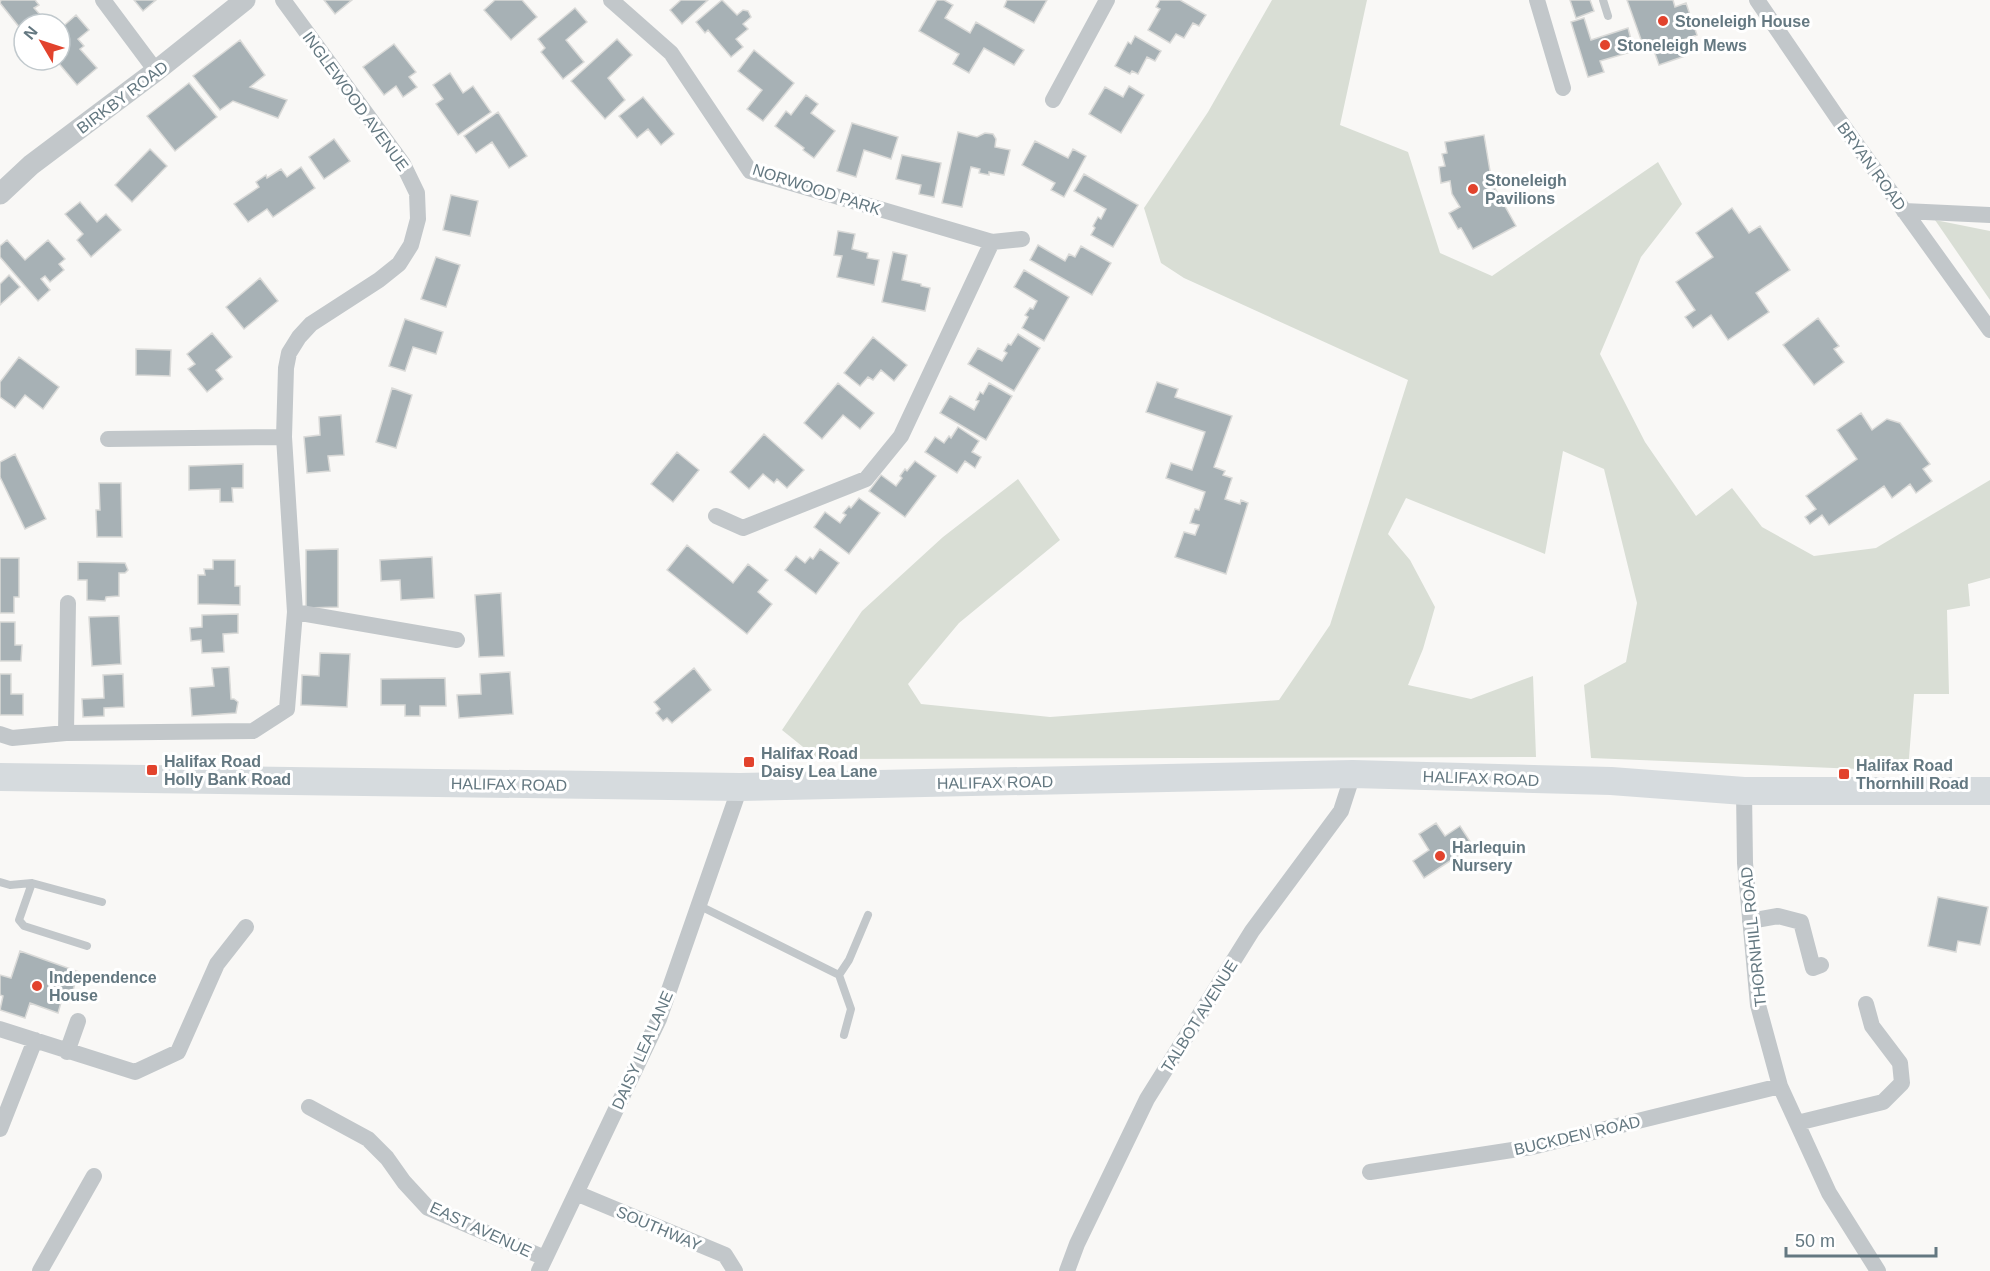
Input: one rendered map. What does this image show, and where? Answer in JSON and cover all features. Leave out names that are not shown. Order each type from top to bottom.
[{"type":"highway","name":"HALIFAX ROAD","points":[[0,777],[740,787],[1353,774],[1611,781],[1744,791],[1967,793],[1990,791]]},
{"type":"street","points":[[103,0],[156,71]]},
{"type":"street","name":"BIRKBY ROAD","points":[[0,194],[31,165],[156,71],[245,0]]},
{"type":"street","name":"INGLEWOOD AVENUE","points":[[0,734],[12,738],[66,733],[253,731],[287,709],[295,612],[284,437],[286,368],[289,353],[311,324],[379,280],[399,264],[411,244],[418,219],[417,193],[404,164],[283,0]]},
{"type":"street","name":"NORWOOD PARK","points":[[611,0],[671,53],[750,171],[992,242],[1022,239]]},
{"type":"street","points":[[1053,100],[1107,0]]},
{"type":"street","points":[[1537,0],[1563,88]]},
{"type":"street","name":"BRYAN ROAD","points":[[1757,0],[1990,330]]},
{"type":"street","points":[[1904,211],[1990,215]]},
{"type":"street","points":[[716,516],[743,528],[866,479],[901,436],[992,242]]},
{"type":"street","points":[[108,439],[284,437]]},
{"type":"street","points":[[66,733],[68,603]]},
{"type":"street","points":[[295,612],[457,640]]},
{"type":"street","name":"TALBOT AVENUE","points":[[1067,1271],[1077,1244],[1147,1100],[1252,931],[1341,811],[1353,774]]},
{"type":"street","name":"DAISY LEA LANE","points":[[542,1265],[659,1019],[740,787]]},
{"type":"street","name":"THORNHILL ROAD","points":[[1744,791],[1745,863],[1758,1005],[1780,1086],[1829,1193],[1878,1271]]},
{"type":"street","points":[[1750,921],[1778,916],[1800,922],[1813,968],[1821,965]]},
{"type":"street","points":[[0,1029],[135,1072],[178,1052],[217,964],[246,927]]},
{"type":"street","points":[[1797,1123],[1883,1102],[1902,1083],[1900,1063],[1872,1026],[1866,1005]]},
{"type":"street","points":[[67,1052],[78,1021]]},
{"type":"street","points":[[0,1129],[35,1040]]},
{"type":"street","name":"BUCKDEN ROAD","points":[[1370,1172],[1532,1147],[1780,1086]]},
{"type":"street","name":"EAST AVENUE","points":[[309,1107],[368,1139],[387,1158],[404,1182],[428,1208],[542,1265]]},
{"type":"street","points":[[40,1271],[94,1176]]},
{"type":"street","name":"SOUTHWAY","points":[[576,1193],[725,1255],[735,1271]]},
{"type":"lane","points":[[1603,0],[1608,16]]},
{"type":"lane","points":[[0,882],[10,885],[32,883],[102,902]]},
{"type":"lane","points":[[32,883],[19,920],[24,926],[87,946]]},
{"type":"lane","points":[[698,905],[838,975],[851,1009],[844,1035]]},
{"type":"lane","points":[[838,975],[849,960],[868,915]]},
{"type":"shaded area","points":[[1272,0],[1367,0],[1340,125],[1408,152],[1440,253],[1492,276],[1658,162],[1682,204],[1641,257],[1600,354],[1645,442],[1696,516],[1732,488],[1762,527],[1814,556],[1876,548],[1990,480],[1990,578],[1968,584],[1970,606],[1947,610],[1949,694],[1914,694],[1908,771],[1591,758],[1584,685],[1626,662],[1637,603],[1604,469],[1563,451],[1545,554],[1406,498],[1388,534],[1410,560],[1435,607],[1423,649],[1408,685],[1471,699],[1533,676],[1536,757],[818,759],[782,730],[862,611],[943,537],[1018,479],[1060,540],[959,623],[908,684],[921,704],[1050,717],[1279,700],[1330,625],[1408,380],[1184,278],[1161,263],[1144,208],[1208,112]]},
{"type":"shaded area","points":[[1935,220],[1990,231],[1990,300]]},
{"type":"building","points":[[1,0],[35,0],[39,5],[34,8],[38,12],[12,12],[12,18],[0,3]]},
{"type":"building","points":[[134,0],[156,0],[143,11]]},
{"type":"building","points":[[324,0],[352,0],[335,14]]},
{"type":"building","points":[[495,0],[522,0],[537,17],[511,40],[484,10]]},
{"type":"building","points":[[681,0],[708,0],[682,24],[670,10]]},
{"type":"building","points":[[722,0],[737,15],[743,10],[748,11],[751,17],[743,24],[748,29],[736,39],[743,47],[731,57],[708,30],[705,33],[696,22]]},
{"type":"building","points":[[937,0],[944,0],[953,5],[945,18],[970,33],[976,22],[1024,50],[1014,65],[984,48],[969,73],[953,64],[959,54],[919,31]]},
{"type":"building","points":[[1007,0],[1047,0],[1034,23],[1004,7]]},
{"type":"building","points":[[1160,0],[1180,0],[1206,15],[1199,26],[1193,23],[1184,38],[1176,34],[1170,43],[1148,30],[1160,9],[1156,7]]},
{"type":"building","name":"Stoneleigh Mews","points":[[1570,0],[1590,0],[1594,11],[1576,18]]},
{"type":"building","name":"Stoneleigh House","points":[[1627,0],[1673,0],[1675,7],[1686,3],[1697,35],[1680,41],[1685,56],[1659,65],[1652,45],[1644,48]]},
{"type":"building","points":[[575,8],[587,22],[566,40],[584,62],[563,79],[541,52],[545,48],[538,39]]},
{"type":"building","points":[[76,15],[89,30],[78,39],[84,46],[80,49],[97,68],[77,85],[66,72],[72,72],[72,18]]},
{"type":"building","name":"Stoneleigh Mews","points":[[1584,18],[1591,40],[1628,28],[1634,51],[1600,61],[1604,72],[1588,77],[1571,22]]},
{"type":"building","points":[[1135,36],[1161,51],[1155,61],[1147,57],[1138,74],[1132,71],[1130,74],[1115,66],[1128,42],[1131,44]]},
{"type":"building","points":[[617,39],[632,55],[608,78],[625,100],[605,119],[571,81]]},
{"type":"building","points":[[240,40],[265,75],[250,87],[287,100],[278,118],[233,101],[220,110],[193,76]]},
{"type":"building","points":[[394,44],[416,72],[409,77],[417,87],[403,97],[396,86],[384,95],[363,67]]},
{"type":"building","points":[[754,50],[794,83],[763,121],[747,109],[762,90],[738,71]]},
{"type":"building","points":[[450,73],[463,93],[473,86],[491,112],[458,135],[436,104],[443,99],[433,85]]},
{"type":"building","points":[[189,83],[217,117],[175,151],[147,116]]},
{"type":"building","points":[[1129,86],[1144,95],[1121,133],[1089,114],[1105,87],[1123,97]]},
{"type":"building","points":[[806,95],[818,104],[811,113],[835,131],[814,158],[775,126],[786,111],[791,115]]},
{"type":"building","points":[[643,97],[674,134],[661,145],[648,129],[637,138],[619,116]]},
{"type":"building","points":[[498,112],[527,156],[509,168],[492,142],[476,153],[464,136]]},
{"type":"building","points":[[852,123],[898,137],[891,159],[864,150],[856,177],[837,171]]},
{"type":"building","points":[[958,132],[977,137],[985,133],[993,134],[996,139],[995,147],[1010,150],[1004,175],[979,173],[980,169],[971,167],[962,207],[942,203]]},
{"type":"building","name":"Stoneleigh Pavilions","points":[[1484,135],[1492,183],[1516,226],[1473,249],[1449,213],[1460,207],[1452,194],[1450,181],[1441,183],[1439,167],[1445,166],[1442,154],[1447,153],[1445,142]]},
{"type":"building","points":[[334,139],[350,161],[324,179],[309,157]]},
{"type":"building","points":[[1035,141],[1068,158],[1073,149],[1086,156],[1064,197],[1051,190],[1055,183],[1022,165]]},
{"type":"building","points":[[150,149],[167,166],[132,202],[115,185]]},
{"type":"building","points":[[902,155],[941,163],[934,197],[919,194],[921,185],[896,179]]},
{"type":"building","points":[[301,167],[315,188],[273,217],[267,209],[248,222],[234,204],[259,187],[256,182],[266,175],[267,178],[281,169],[287,177]]},
{"type":"building","points":[[1084,174],[1138,205],[1113,247],[1091,235],[1098,217],[1101,219],[1106,209],[1074,191]]},
{"type":"building","points":[[451,195],[478,201],[470,236],[443,230]]},
{"type":"building","points":[[80,202],[97,222],[106,214],[121,230],[91,257],[77,240],[83,234],[65,214]]},
{"type":"building","points":[[1732,208],[1749,233],[1760,226],[1790,270],[1756,293],[1769,312],[1728,340],[1711,315],[1693,328],[1685,317],[1695,310],[1676,282],[1713,257],[1696,233]]},
{"type":"building","points":[[838,231],[855,234],[852,249],[868,253],[867,258],[879,260],[874,285],[837,277],[842,256],[834,255]]},
{"type":"building","points":[[7,240],[25,260],[48,240],[65,259],[59,264],[64,270],[50,282],[45,276],[41,279],[50,290],[38,301],[0,257],[0,246]]},
{"type":"building","points":[[1038,245],[1065,261],[1069,254],[1075,257],[1081,246],[1111,263],[1092,295],[1030,260]]},
{"type":"building","points":[[893,252],[907,255],[902,280],[930,288],[925,311],[882,302]]},
{"type":"building","points":[[436,257],[460,265],[446,307],[421,299]]},
{"type":"building","points":[[1024,270],[1069,297],[1044,341],[1022,328],[1028,317],[1025,315],[1030,308],[1033,309],[1037,301],[1014,287]]},
{"type":"building","points":[[9,275],[20,287],[0,305],[0,284]]},
{"type":"building","points":[[260,278],[278,301],[244,329],[226,307]]},
{"type":"building","points":[[1818,318],[1839,346],[1834,349],[1844,362],[1814,385],[1783,345]]},
{"type":"building","points":[[405,319],[443,332],[436,354],[413,347],[405,371],[389,366]]},
{"type":"building","points":[[212,333],[232,357],[216,370],[223,379],[207,392],[188,369],[195,364],[187,354]]},
{"type":"building","points":[[1018,334],[1040,348],[1014,391],[968,364],[978,348],[1002,361],[1007,353],[1004,351],[1008,344],[1011,345]]},
{"type":"building","points":[[873,337],[907,365],[894,381],[881,370],[873,380],[868,377],[860,386],[844,373]]},
{"type":"building","points":[[136,349],[171,350],[170,376],[136,375]]},
{"type":"building","points":[[19,357],[59,387],[43,409],[25,395],[15,408],[0,397],[0,382]]},
{"type":"building","points":[[1157,382],[1178,389],[1175,397],[1232,416],[1214,467],[1225,471],[1223,475],[1232,478],[1225,499],[1240,504],[1241,500],[1248,503],[1226,574],[1175,557],[1184,532],[1195,535],[1199,525],[1190,523],[1195,509],[1199,510],[1205,492],[1166,478],[1171,463],[1192,470],[1205,432],[1146,412]]},
{"type":"building","points":[[838,383],[874,413],[860,429],[843,415],[822,439],[804,423]]},
{"type":"building","points":[[989,383],[1012,396],[986,440],[940,413],[950,396],[974,410],[979,401],[976,400],[980,392],[983,394]]},
{"type":"building","points":[[392,388],[412,395],[396,448],[376,442]]},
{"type":"building","points":[[1861,413],[1872,430],[1887,419],[1900,423],[1930,464],[1923,469],[1932,481],[1916,493],[1910,484],[1892,498],[1884,486],[1829,525],[1822,515],[1810,524],[1805,517],[1816,509],[1806,496],[1857,459],[1837,430]]},
{"type":"building","points":[[341,415],[344,455],[328,456],[330,471],[307,473],[304,437],[320,435],[319,417]]},
{"type":"building","points":[[958,427],[979,441],[972,452],[981,457],[975,468],[965,461],[957,473],[925,452],[935,437],[944,443],[949,436],[951,438]]},
{"type":"building","points":[[764,434],[804,470],[787,488],[777,479],[774,483],[763,474],[749,489],[730,472]]},
{"type":"building","points":[[677,452],[699,470],[673,502],[651,484]]},
{"type":"building","points":[[15,454],[46,519],[25,529],[0,477],[0,462]]},
{"type":"building","points":[[915,461],[936,476],[905,517],[869,491],[881,475],[896,486],[905,469],[907,471]]},
{"type":"building","points":[[243,464],[243,488],[232,488],[233,502],[220,502],[220,489],[189,490],[189,466]]},
{"type":"building","points":[[99,483],[121,483],[122,537],[97,537],[96,510],[100,510]]},
{"type":"building","points":[[859,498],[880,513],[849,554],[814,527],[825,512],[840,523],[846,515],[843,513],[849,506],[851,508]]},
{"type":"building","points":[[687,545],[733,583],[748,564],[768,580],[758,592],[772,604],[747,634],[667,570]]},
{"type":"building","points":[[338,549],[338,607],[306,608],[306,550]]},
{"type":"building","points":[[820,549],[839,563],[816,594],[785,570],[796,556],[805,563],[810,557],[813,559]]},
{"type":"building","points":[[432,557],[434,598],[401,600],[400,580],[381,581],[380,560]]},
{"type":"building","points":[[0,558],[19,558],[19,597],[14,597],[14,613],[0,613]]},
{"type":"building","points":[[213,560],[235,560],[235,586],[240,586],[240,605],[198,604],[198,575],[205,575],[204,569],[213,569]]},
{"type":"building","points":[[78,562],[125,563],[128,570],[125,573],[119,573],[119,596],[106,597],[105,601],[87,600],[87,580],[78,580]]},
{"type":"building","points":[[501,593],[504,656],[479,657],[475,595]]},
{"type":"building","points":[[238,614],[238,633],[223,634],[224,652],[202,653],[201,640],[191,641],[190,628],[202,627],[202,615]]},
{"type":"building","points":[[119,616],[121,664],[92,666],[89,617]]},
{"type":"building","points":[[0,622],[15,622],[15,645],[22,645],[21,661],[0,661]]},
{"type":"building","points":[[320,653],[350,654],[347,707],[301,705],[302,675],[319,676]]},
{"type":"building","points":[[229,667],[231,699],[238,702],[236,713],[192,716],[190,688],[214,686],[212,668]]},
{"type":"building","points":[[694,668],[711,690],[672,723],[667,718],[663,721],[656,713],[660,709],[654,702]]},
{"type":"building","points":[[510,672],[513,714],[459,718],[457,695],[481,694],[480,674]]},
{"type":"building","points":[[0,674],[11,674],[11,694],[23,694],[23,715],[0,715]]},
{"type":"building","points":[[123,674],[124,707],[104,708],[104,716],[83,717],[82,699],[104,698],[103,675]]},
{"type":"building","points":[[445,678],[446,706],[420,706],[420,716],[405,716],[405,705],[381,705],[381,679]]},
{"type":"building","name":"Harlequin Nursery","points":[[1436,823],[1445,836],[1460,826],[1473,846],[1424,878],[1413,861],[1429,850],[1419,834]]},
{"type":"building","points":[[1938,897],[1988,907],[1980,945],[1958,941],[1956,952],[1928,946]]},
{"type":"building","name":"Independence House","points":[[20,951],[79,972],[69,1002],[62,999],[58,1013],[30,1003],[25,1018],[0,1010],[3,996],[0,995],[0,975],[11,978]]},
{"type":"place","name":"Stoneleigh House","points":[[1663,21]]},
{"type":"place","name":"Stoneleigh Mews","points":[[1605,45]]},
{"type":"place","name":"Stoneleigh Pavilions","points":[[1473,189]]},
{"type":"place","name":"Halifax Road Daisy Lea Lane","points":[[749,762]]},
{"type":"place","name":"Halifax Road Holly Bank Road","points":[[152,770]]},
{"type":"place","name":"Halifax Road Thornhill Road","points":[[1844,774]]},
{"type":"place","name":"Harlequin Nursery","points":[[1440,856]]},
{"type":"place","name":"Independence House","points":[[37,986]]}]
